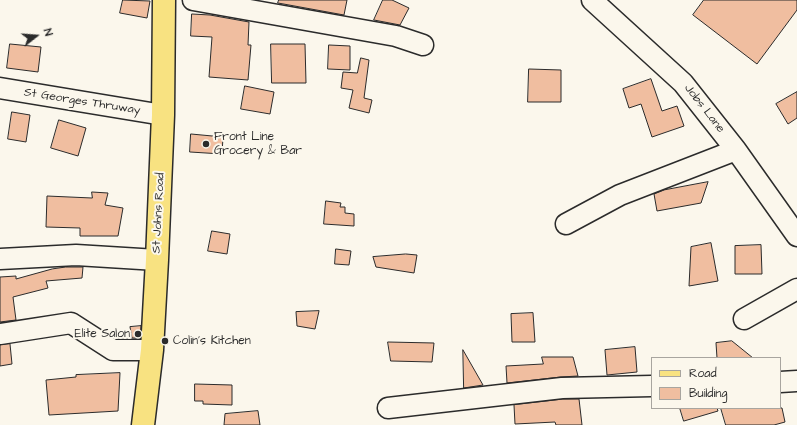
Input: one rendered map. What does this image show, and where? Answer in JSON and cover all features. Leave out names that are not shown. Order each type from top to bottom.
[{"type":"main road","name":"St Johns Road","points":[[143,425],[152,350],[157,260],[163,115],[164,0]]},
{"type":"street","points":[[193,0],[396,36],[423,45]]},
{"type":"street","name":"Jobs Lane","points":[[592,0],[683,83],[736,150],[797,236]]},
{"type":"street","name":"St Georges Thruway","points":[[0,88],[163,115]]},
{"type":"street","points":[[566,224],[620,195],[736,150]]},
{"type":"street","points":[[0,259],[76,255],[157,260]]},
{"type":"street","points":[[744,320],[797,289]]},
{"type":"street","points":[[0,334],[71,323],[113,350],[152,350]]},
{"type":"street","points":[[781,382],[797,381]]},
{"type":"street","points":[[388,408],[562,388],[651,386]]},
{"type":"building","points":[[123,0],[150,1],[147,18],[120,13]]},
{"type":"building","points":[[279,0],[347,0],[344,15],[278,3]]},
{"type":"building","points":[[383,0],[392,0],[409,8],[400,25],[374,20]]},
{"type":"building","points":[[704,0],[797,0],[797,10],[757,64],[693,15]]},
{"type":"building","points":[[192,14],[210,15],[249,22],[248,45],[251,45],[248,80],[209,77],[212,37],[191,36]]},
{"type":"building","points":[[10,44],[41,47],[38,72],[7,68]]},
{"type":"building","points":[[271,44],[305,44],[306,83],[272,83]]},
{"type":"building","points":[[329,45],[350,46],[350,70],[328,69]]},
{"type":"building","points":[[361,58],[369,60],[364,98],[372,100],[369,113],[349,108],[353,90],[341,88],[343,72],[357,73]]},
{"type":"building","points":[[529,69],[561,70],[561,102],[528,102]]},
{"type":"building","points":[[651,79],[662,111],[677,106],[684,126],[652,137],[641,104],[629,108],[623,89]]},
{"type":"building","points":[[245,86],[274,92],[270,114],[241,109]]},
{"type":"building","points":[[797,92],[797,118],[788,124],[776,104]]},
{"type":"building","points":[[12,112],[30,115],[26,142],[8,139]]},
{"type":"building","points":[[59,120],[86,128],[78,156],[51,148]]},
{"type":"building","name":"Front Line Grocery & Bar","points":[[191,134],[223,137],[222,154],[190,152]]},
{"type":"building","points":[[708,182],[701,203],[657,211],[654,194],[664,190]]},
{"type":"building","points":[[92,192],[108,193],[105,205],[123,208],[118,236],[80,236],[80,228],[46,227],[47,196],[92,198]]},
{"type":"building","points":[[326,201],[341,203],[340,207],[345,207],[345,213],[354,214],[354,226],[324,224]]},
{"type":"building","points":[[212,231],[230,234],[227,254],[208,251]]},
{"type":"building","points":[[711,243],[718,281],[689,286],[691,247]]},
{"type":"building","points":[[761,245],[762,274],[735,274],[735,246]]},
{"type":"building","points":[[336,249],[351,251],[349,265],[335,264]]},
{"type":"building","points":[[406,254],[417,255],[414,273],[376,267],[373,257]]},
{"type":"building","points":[[83,267],[82,278],[46,281],[48,288],[13,297],[16,320],[0,322],[0,277],[16,276],[16,279],[52,269]]},
{"type":"building","points":[[319,311],[315,329],[297,326],[296,312]]},
{"type":"building","points":[[533,313],[535,342],[512,342],[511,314]]},
{"type":"building","points":[[141,326],[140,338],[132,338],[130,327]]},
{"type":"building","points":[[732,341],[752,357],[717,357],[716,343]]},
{"type":"building","points":[[388,342],[434,343],[432,362],[391,361]]},
{"type":"building","points":[[10,344],[12,364],[0,366],[0,345]]},
{"type":"building","points":[[635,347],[637,372],[607,375],[605,350]]},
{"type":"building","points":[[463,350],[483,385],[464,388]]},
{"type":"building","points":[[542,357],[573,357],[578,376],[507,383],[506,366],[543,364]]},
{"type":"building","points":[[120,373],[118,411],[49,415],[46,380],[76,377],[76,375]]},
{"type":"building","points":[[195,384],[232,385],[232,405],[203,404],[203,401],[195,401]]},
{"type":"building","points":[[563,399],[579,399],[582,425],[556,425],[555,422],[515,424],[514,405]]},
{"type":"building","points":[[782,408],[785,422],[774,425],[726,425],[721,409]]},
{"type":"building","points":[[680,409],[717,409],[718,411],[684,421]]},
{"type":"building","points":[[258,411],[260,425],[224,425],[225,414]]},
{"type":"place","name":"Front Line Grocery & Bar","points":[[206,144]]},
{"type":"place","name":"Elite Salon","points":[[138,334]]},
{"type":"place","name":"Colin's Kitchen","points":[[165,341]]}]
